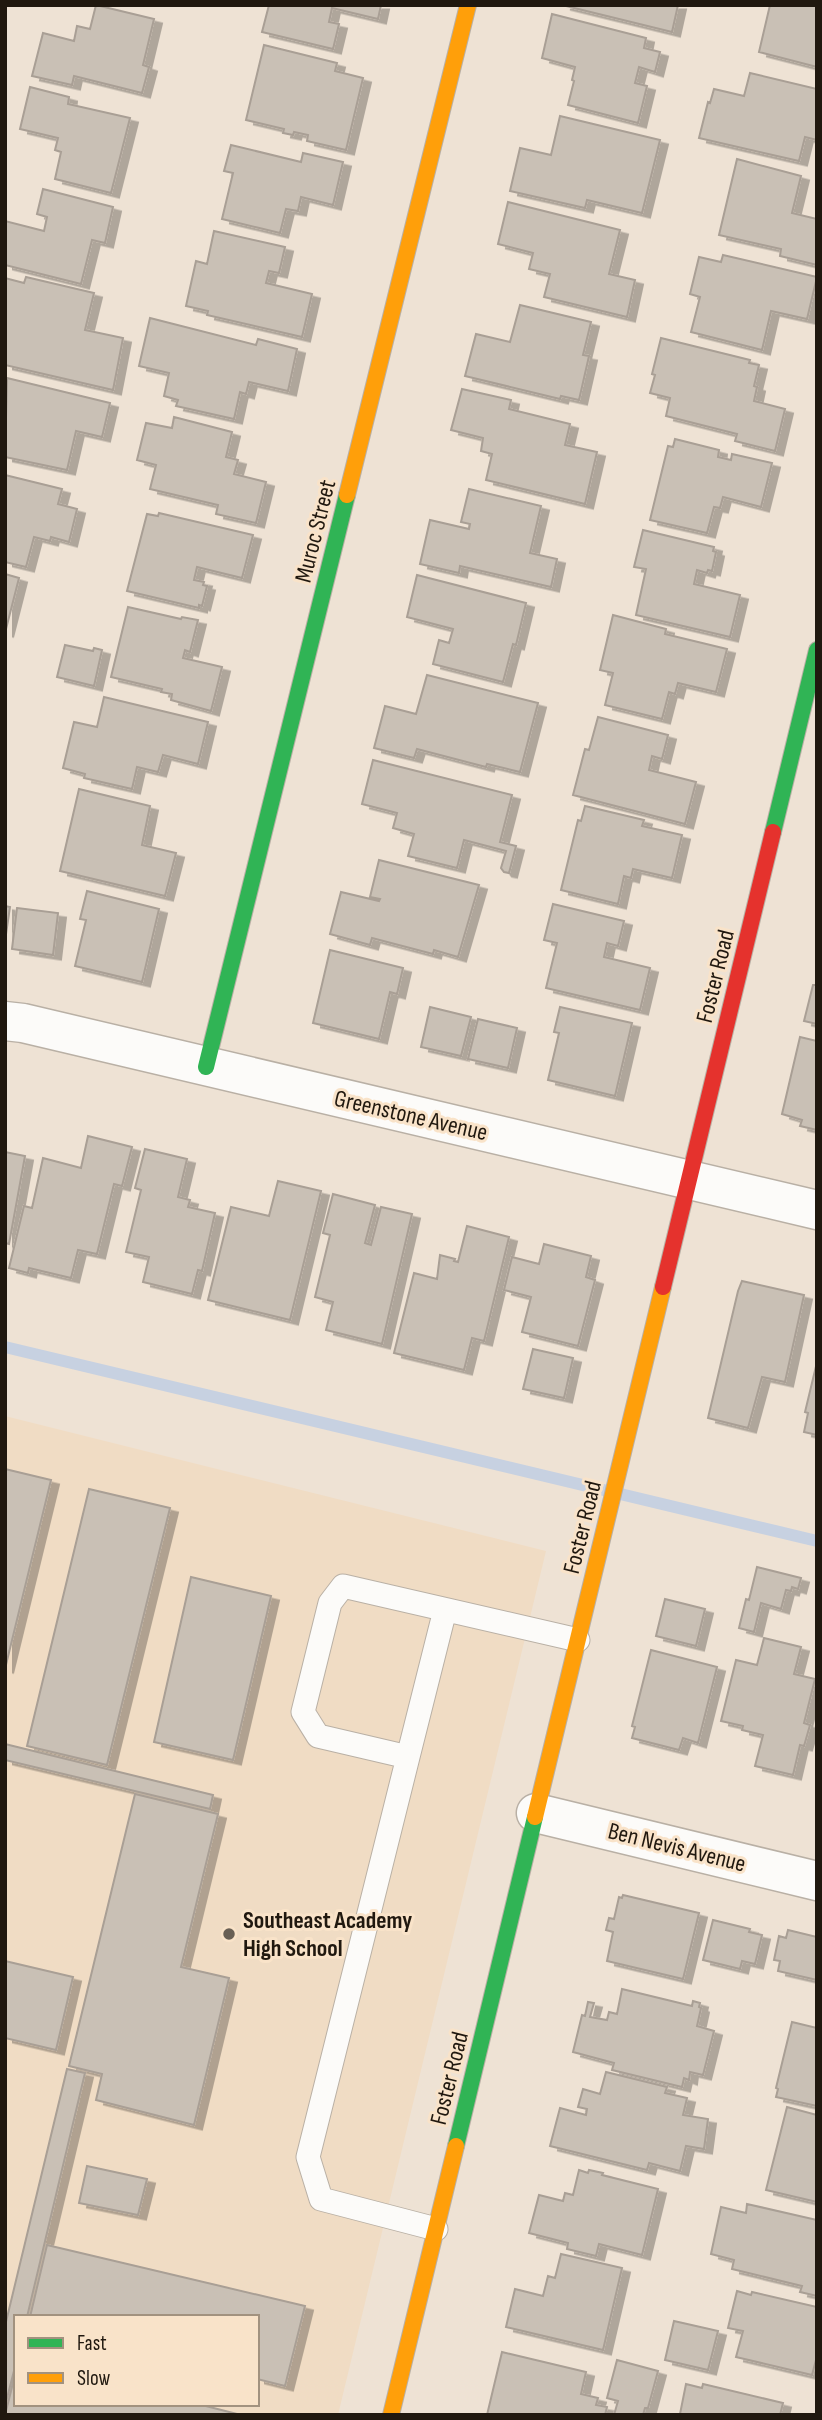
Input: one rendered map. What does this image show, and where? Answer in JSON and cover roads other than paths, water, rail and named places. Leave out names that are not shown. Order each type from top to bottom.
[{"type":"street","name":"Muroc Street","points":[[206,1067],[468,5]]},
{"type":"street","name":"Foster Road","points":[[391,2415],[689,1180],[807,730],[817,650]]},
{"type":"street","name":"Greenstone Avenue","points":[[5,1021],[23,1023],[817,1210]]},
{"type":"street","name":"Ben Nevis Avenue","points":[[536,1813],[817,1881]]},
{"type":"lane","points":[[408,1757],[318,1736],[303,1712],[330,1603],[343,1586],[578,1640]]},
{"type":"lane","points":[[436,2229],[321,2199],[308,2157],[445,1610]]},
{"type":"waterway","points":[[5,1347],[817,1541]]},
{"type":"place","name":"Southeast Academy High School","points":[[229,1934]]}]
